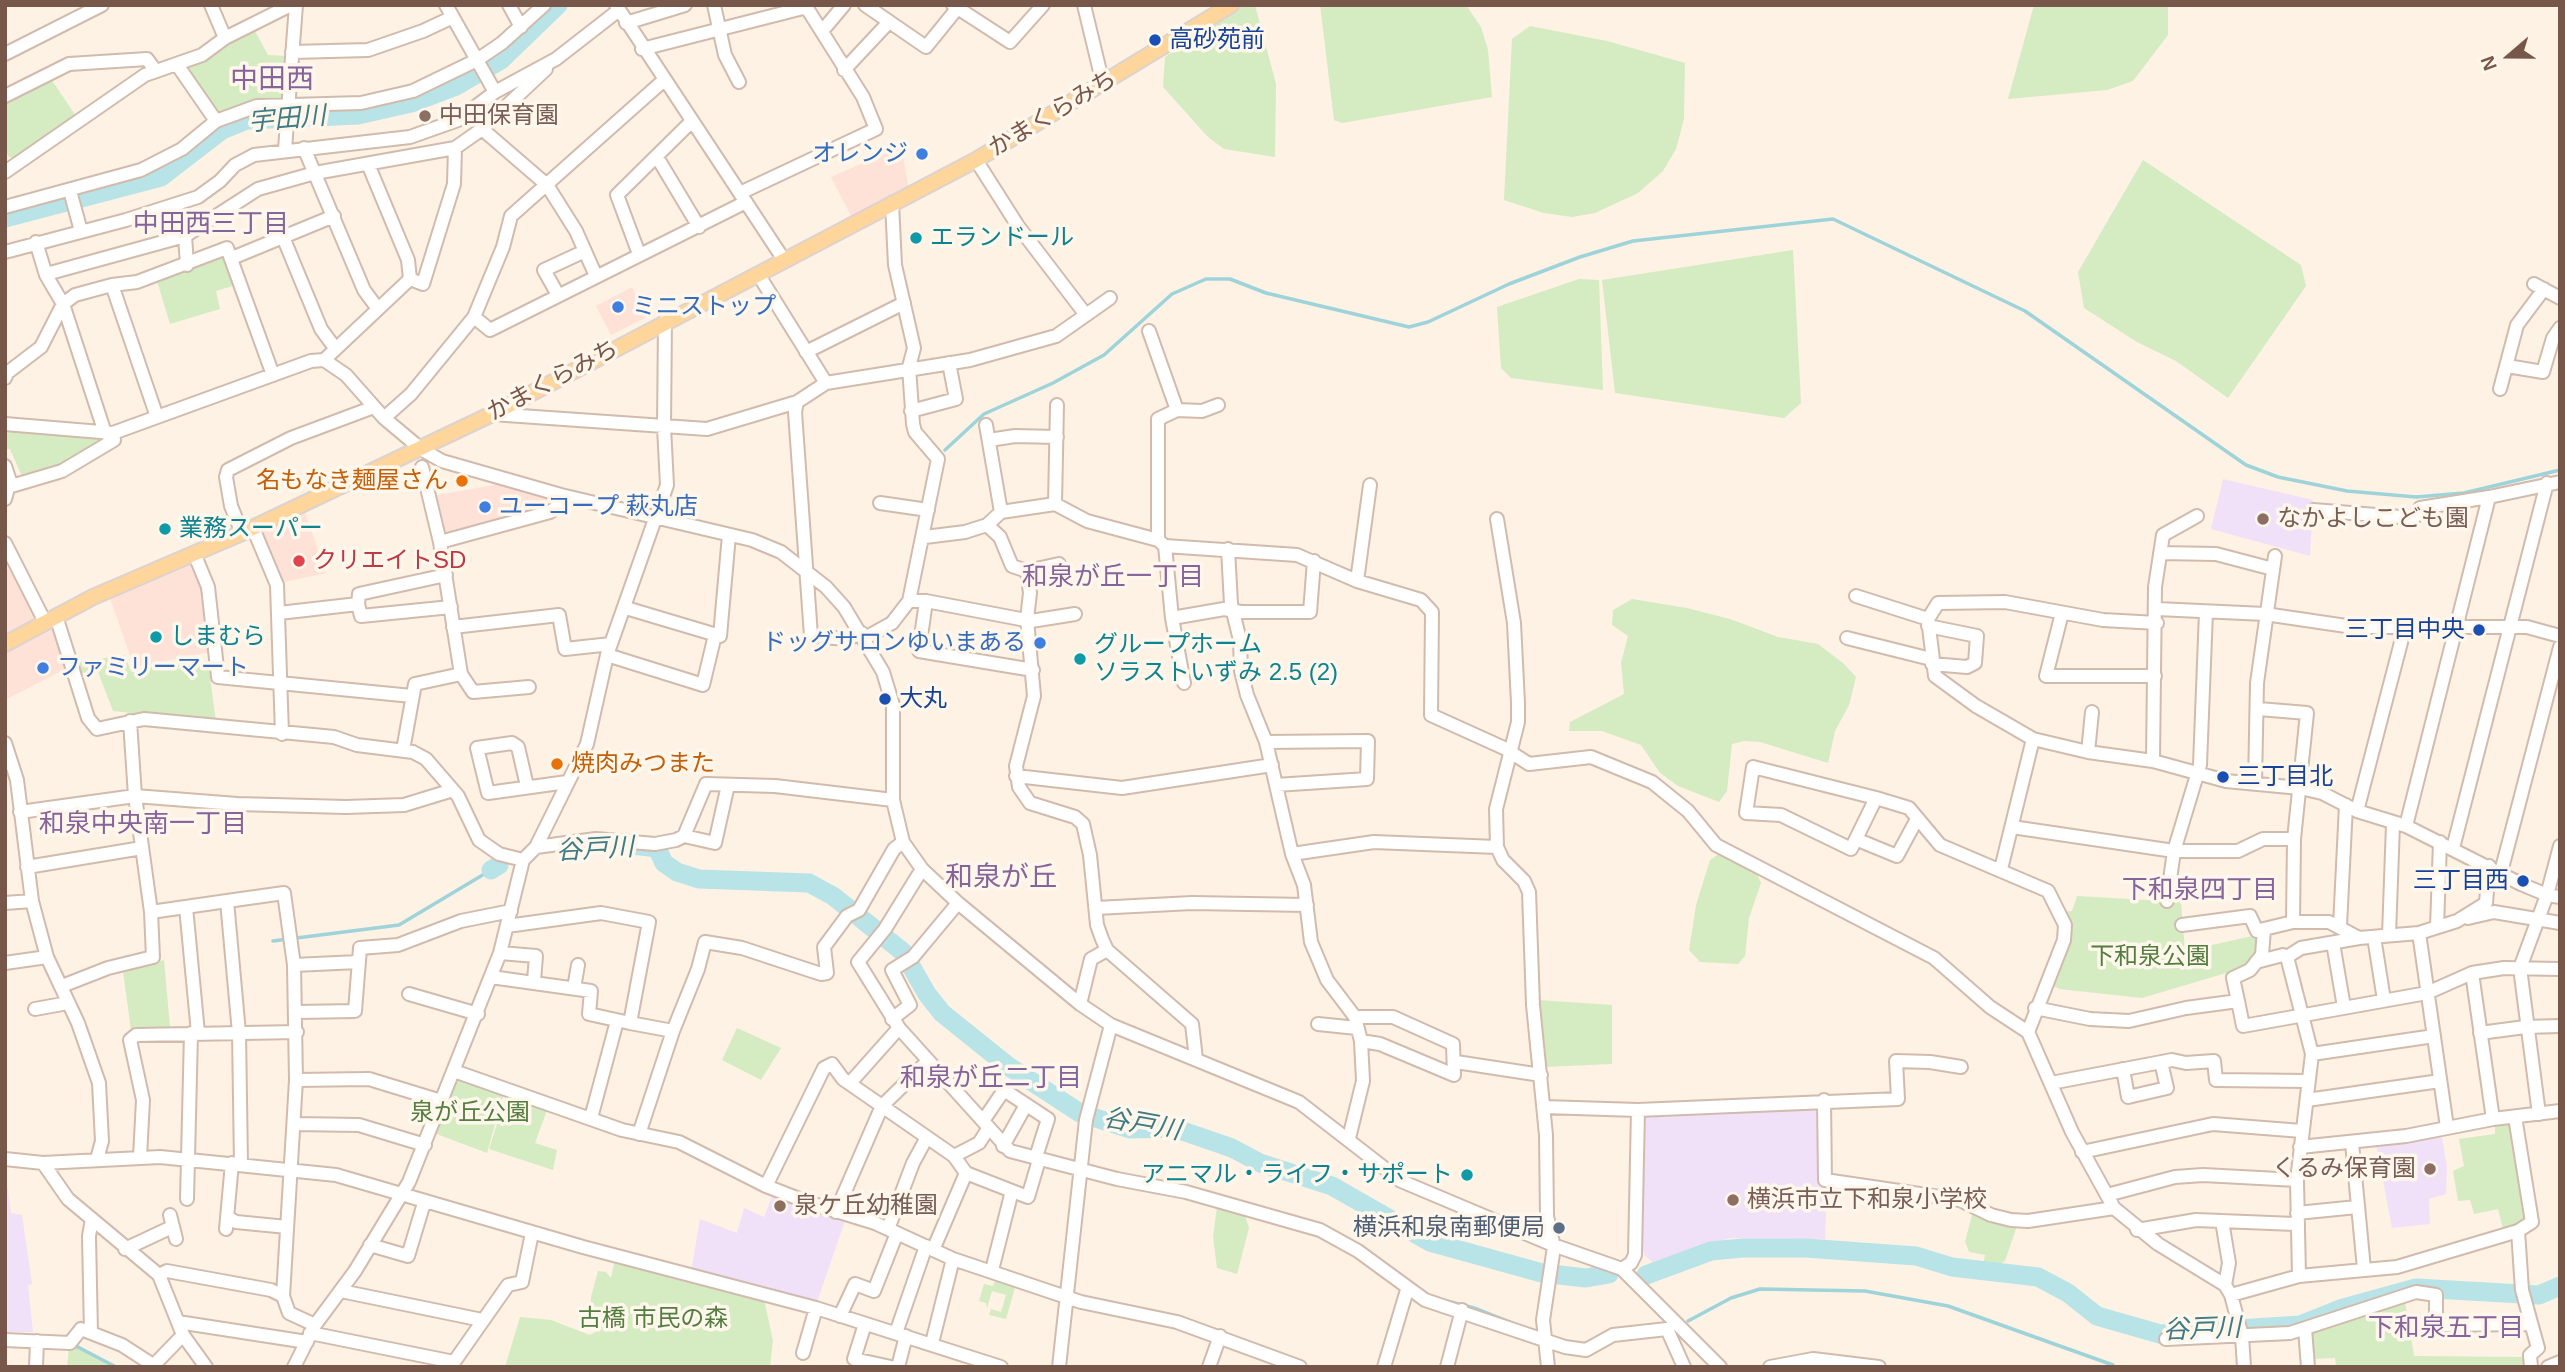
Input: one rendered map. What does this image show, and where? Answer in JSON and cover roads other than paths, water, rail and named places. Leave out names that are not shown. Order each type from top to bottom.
[{"type":"main road","name":"かまくらみち","points":[[5,644],[51,619],[492,414],[976,160],[1231,5]]},
{"type":"street","points":[[5,54],[102,5]]},
{"type":"street","points":[[211,5],[225,38]]},
{"type":"street","points":[[8,165],[155,70],[178,66],[202,55],[225,38],[293,5],[285,149]]},
{"type":"street","points":[[446,5],[495,92]]},
{"type":"street","points":[[509,5],[521,27]]},
{"type":"street","points":[[5,207],[70,191],[162,162],[216,121],[257,107],[289,104],[334,105],[387,98],[453,74],[477,60],[521,27],[544,5]]},
{"type":"street","points":[[626,23],[685,5]]},
{"type":"street","points":[[714,5],[725,55],[738,82]]},
{"type":"street","points":[[823,30],[844,5]]},
{"type":"street","points":[[865,5],[926,47],[957,6],[1010,43],[1042,6]]},
{"type":"street","points":[[1084,5],[1103,84]]},
{"type":"street","points":[[474,317],[490,330],[639,254],[699,227],[743,197],[876,129],[863,97],[806,6],[642,49]]},
{"type":"street","points":[[50,273],[185,236],[258,189],[315,173],[455,148],[482,129],[556,59],[617,8],[784,260]]},
{"type":"street","points":[[292,52],[368,50],[423,31],[453,17]]},
{"type":"street","points":[[844,70],[889,22]]},
{"type":"street","points":[[5,252],[198,197],[220,181],[235,165],[254,155],[285,149],[353,146],[410,137],[458,120],[495,92],[556,59]]},
{"type":"street","points":[[5,96],[69,64],[147,60],[155,70]]},
{"type":"street","points":[[178,66],[216,121]]},
{"type":"street","points":[[384,418],[411,394],[474,317],[503,247],[511,216],[663,81]]},
{"type":"street","points":[[639,254],[617,195],[691,122]]},
{"type":"street","points":[[482,129],[547,185],[585,251],[596,276]]},
{"type":"street","points":[[304,148],[364,290],[378,309]]},
{"type":"street","points":[[410,279],[423,284],[454,184],[455,148]]},
{"type":"street","points":[[657,157],[699,227]]},
{"type":"street","points":[[976,160],[1018,226],[1086,315]]},
{"type":"street","points":[[368,164],[408,260],[410,279]]},
{"type":"street","points":[[70,191],[81,231]]},
{"type":"street","points":[[797,402],[795,412],[811,636],[847,639],[864,636],[891,623],[909,601],[925,537],[938,459],[915,432],[911,411],[909,367],[914,348],[895,265],[892,203]]},
{"type":"street","points":[[232,258],[334,216]]},
{"type":"street","points":[[185,236],[187,265]]},
{"type":"street","points":[[283,237],[321,329],[335,348]]},
{"type":"street","points":[[7,493],[62,471],[114,440],[109,433],[63,304],[46,275],[36,242]]},
{"type":"street","points":[[5,378],[7,373],[41,347],[63,304],[75,295],[112,285],[137,282],[227,248],[273,374]]},
{"type":"street","points":[[558,295],[544,270],[585,251]]},
{"type":"street","points":[[758,274],[825,383]]},
{"type":"street","points":[[324,360],[410,279]]},
{"type":"street","points":[[112,285],[157,418]]},
{"type":"street","points":[[2500,389],[2517,326],[2539,286],[2560,298]]},
{"type":"street","points":[[492,414],[707,429],[797,402],[825,383],[909,367],[949,363],[1056,337],[1110,298]]},
{"type":"street","points":[[806,352],[904,303]]},
{"type":"street","points":[[294,1367],[311,1333],[401,1196],[425,1145],[500,953],[523,860],[536,847],[587,744],[609,650],[626,608],[667,485],[664,427],[665,321]]},
{"type":"street","points":[[2507,366],[2543,372],[2553,338],[2560,328]]},
{"type":"street","points":[[1149,331],[1177,410]]},
{"type":"street","points":[[5,424],[109,433],[311,361],[324,360],[346,374],[384,418],[421,449],[452,465],[768,546],[805,569],[826,587],[864,636],[886,678],[893,705],[894,800],[903,842],[922,869],[958,903],[1080,1004],[1111,1025],[1299,1102],[1349,1138],[1401,1181],[1553,1245],[1622,1269],[1720,1367]]},
{"type":"street","points":[[911,411],[956,399],[949,363]]},
{"type":"street","points":[[1055,504],[1056,405]]},
{"type":"street","points":[[1184,683],[1161,543],[1158,419],[1177,410],[1202,411],[1218,405]]},
{"type":"street","points":[[282,734],[277,585],[231,506],[226,477],[228,470],[291,438],[374,407]]},
{"type":"street","points":[[986,425],[1001,512]]},
{"type":"street","points":[[989,440],[1015,436],[1057,437]]},
{"type":"street","points":[[5,466],[10,481],[7,493]]},
{"type":"street","points":[[422,467],[440,542],[461,674],[473,692],[529,687]]},
{"type":"street","points":[[2313,510],[2414,518],[2420,508],[2553,483],[2446,845],[2437,927]]},
{"type":"street","points":[[1357,581],[1370,485]]},
{"type":"street","points":[[440,542],[550,512],[557,507],[561,495]]},
{"type":"street","points":[[2389,936],[2399,825],[2457,627],[2489,497]]},
{"type":"street","points":[[880,503],[928,510]]},
{"type":"street","points":[[925,537],[965,532],[987,525],[1001,512],[1055,504],[1087,521],[1161,543],[1297,555],[1357,581],[1390,589],[1427,604],[1432,612],[1431,715],[1529,764],[1591,757],[1602,759],[1652,782],[1688,811],[1716,845],[1934,958],[1990,1007],[2028,1032],[2082,1152],[2115,1208],[2137,1230],[2228,1290],[2299,1276],[2397,1268],[2518,1231],[2532,1222],[2515,1117]]},
{"type":"street","points":[[2153,761],[2157,616],[2155,587],[2163,535],[2197,516]]},
{"type":"street","points":[[1497,519],[1514,624],[1518,722],[1496,809],[1497,847],[1503,860],[1524,881],[1529,892],[1533,1005],[1544,1107],[1547,1216],[1553,1245],[1545,1336],[1548,1367]]},
{"type":"street","points":[[987,525],[1000,537],[1012,566],[1027,571],[1059,564]]},
{"type":"street","points":[[626,608],[720,636],[729,535]]},
{"type":"street","points":[[5,544],[51,619],[90,722],[99,729],[144,719],[334,737],[357,746],[403,750],[422,756],[453,790],[463,803],[479,840],[499,854],[523,860]]},
{"type":"street","points":[[1228,549],[1232,610],[1247,695],[1266,743],[1292,854],[1304,885],[1311,942],[1318,964],[1358,1028],[1380,1044],[1454,1076],[1456,1062],[1452,1044],[1393,1017],[1358,1028],[1318,1024]]},
{"type":"street","points":[[194,553],[208,587],[218,677],[412,696]]},
{"type":"street","points":[[2160,553],[2216,554],[2274,563],[2258,683],[2255,783]]},
{"type":"street","points":[[1172,618],[1232,610],[1310,612],[1314,561]]},
{"type":"street","points":[[1027,571],[1030,593],[1027,619],[1034,696],[1016,776],[1021,792],[1030,803],[1075,817],[1083,824],[1097,925],[1107,950],[1192,1024],[1196,1059]]},
{"type":"street","points":[[446,575],[359,594],[358,604],[361,616],[451,607]]},
{"type":"street","points":[[1847,638],[1932,661],[1967,667],[1975,663],[1977,636],[1856,596]]},
{"type":"street","points":[[909,601],[926,601],[1031,621],[1075,614]]},
{"type":"street","points":[[926,601],[919,652],[1033,670]]},
{"type":"street","points":[[2553,896],[2446,845],[2351,808],[2322,793],[2197,774],[2153,761],[2088,752],[2033,739],[1956,692],[1935,676],[1928,622],[1938,603],[2005,602],[2104,620],[2206,612],[2266,614],[2353,627],[2510,626],[2560,636]]},
{"type":"street","points":[[279,613],[358,604]]},
{"type":"street","points":[[2062,612],[2046,676],[2155,676]]},
{"type":"street","points":[[2167,901],[2174,851],[2200,765],[2206,612]]},
{"type":"street","points":[[453,627],[559,615],[565,649],[609,650],[703,685],[715,635]]},
{"type":"street","points":[[2340,926],[2351,808],[2405,627]]},
{"type":"street","points":[[2457,920],[2486,903],[2560,647]]},
{"type":"street","points":[[403,750],[412,696],[418,682],[461,674]]},
{"type":"street","points":[[2259,709],[2306,713],[2294,839],[2293,922]]},
{"type":"street","points":[[2088,752],[2092,712]]},
{"type":"street","points":[[62,986],[108,968],[153,957],[151,912],[135,796],[130,721]]},
{"type":"street","points":[[2001,869],[2033,739]]},
{"type":"street","points":[[1266,743],[1367,741],[1367,779],[1276,785]]},
{"type":"street","points":[[527,786],[518,747],[512,743],[477,748],[488,793],[567,782]]},
{"type":"street","points":[[6,747],[11,795],[20,812],[32,901],[47,957],[62,986],[99,1083],[103,1132],[97,1159]]},
{"type":"street","points":[[1016,776],[1122,788],[1272,765]]},
{"type":"street","points":[[1876,798],[1858,840],[1851,849],[1781,815],[1746,813],[1753,767],[1876,798],[1909,808],[1940,845],[2048,891],[2066,925],[2064,940],[2035,1008],[2028,1032]]},
{"type":"street","points":[[684,836],[706,784],[775,786],[894,800]]},
{"type":"street","points":[[536,847],[596,839],[655,844],[684,836],[715,843],[728,785]]},
{"type":"street","points":[[20,812],[135,796],[346,807],[404,805],[453,790]]},
{"type":"street","points":[[1858,840],[1897,856],[1917,819]]},
{"type":"street","points":[[2012,827],[2174,851],[2238,851],[2263,839],[2294,839]]},
{"type":"street","points":[[639,1134],[673,1031],[698,969],[705,942],[742,948],[821,974],[827,973],[824,947],[853,913],[894,849],[903,842]]},
{"type":"street","points":[[1292,854],[1374,842],[1497,847]]},
{"type":"street","points":[[2539,1114],[2525,1027],[2520,968],[2538,919],[2553,896],[2560,846]]},
{"type":"street","points":[[27,867],[142,848]]},
{"type":"street","points":[[922,869],[882,933],[858,962],[895,1023],[927,1062],[1010,1151],[1117,1179],[1185,1192],[1320,1230],[1358,1251],[1407,1290],[1425,1300],[1545,1336],[1564,1347],[1586,1349],[1613,1335],[1667,1329],[1684,1367]]},
{"type":"street","points":[[151,912],[284,893],[294,965],[297,1032],[283,1296],[289,1313],[311,1333]]},
{"type":"street","points":[[5,903],[32,901]]},
{"type":"street","points":[[227,901],[239,1033],[236,1163],[226,1223],[287,1227]]},
{"type":"street","points":[[850,1083],[910,1005],[892,970],[910,958],[958,903]]},
{"type":"street","points":[[1096,908],[1192,903],[1307,905]]},
{"type":"street","points":[[186,907],[194,1033],[187,1199]]},
{"type":"street","points":[[297,1012],[355,1011],[360,948],[398,945],[461,921],[511,911]]},
{"type":"street","points":[[2256,962],[2283,955],[2287,957],[2301,948],[2359,938],[2419,933],[2457,920],[2494,912],[2560,923]]},
{"type":"street","points":[[507,926],[601,913],[649,922],[624,1022],[591,1118]]},
{"type":"street","points":[[2182,925],[2250,916],[2257,931],[2308,920],[2340,926],[2359,938]]},
{"type":"street","points":[[2264,929],[2262,955],[2250,970],[2233,978],[2243,1026],[2427,993],[2472,973],[2520,968],[2560,969]]},
{"type":"street","points":[[2419,933],[2447,1127]]},
{"type":"street","points":[[2374,937],[2384,1000]]},
{"type":"street","points":[[2333,943],[2344,1007]]},
{"type":"street","points":[[1080,1004],[1091,959],[1107,950]]},
{"type":"street","points":[[500,953],[536,956],[534,981]]},
{"type":"street","points":[[5,963],[47,957]]},
{"type":"street","points":[[2287,957],[2312,1054],[2297,1180],[2299,1276]]},
{"type":"street","points":[[294,965],[358,962]]},
{"type":"street","points":[[574,988],[578,965]]},
{"type":"street","points":[[2472,973],[2493,1119]]},
{"type":"street","points":[[491,977],[591,991],[589,1014],[673,1031]]},
{"type":"street","points":[[409,994],[478,1013]]},
{"type":"street","points":[[2035,1008],[2090,1019],[2129,1021],[2186,1008],[2238,1001]]},
{"type":"street","points":[[35,1009],[68,1003]]},
{"type":"street","points":[[1059,1367],[1083,1168],[1086,1120],[1111,1025]]},
{"type":"street","points":[[2480,1033],[2560,1026]]},
{"type":"street","points":[[1349,1138],[1363,1081],[1358,1028]]},
{"type":"street","points":[[140,1157],[143,1100],[130,1040],[136,1035],[297,1032]]},
{"type":"street","points":[[2312,1054],[2434,1035]]},
{"type":"street","points":[[2051,1083],[2161,1062],[2214,1061],[2216,1080],[2308,1081]]},
{"type":"street","points":[[836,1212],[882,1106],[927,1062]]},
{"type":"street","points":[[1456,1062],[1541,1074]]},
{"type":"street","points":[[1544,1107],[1638,1110],[1824,1100],[1898,1099],[1896,1062],[1930,1062],[1961,1067]]},
{"type":"street","points":[[2123,1069],[2128,1097],[2167,1088],[2161,1062]]},
{"type":"street","points":[[766,1186],[824,1068],[832,1064],[843,1079],[954,1156],[966,1173],[1028,1197],[1048,1118],[1004,1090],[985,1125],[979,1143],[954,1156]]},
{"type":"street","points":[[454,1071],[639,1134],[679,1142],[766,1186],[893,1231],[953,1259],[1067,1296],[1177,1322],[1300,1367]]},
{"type":"street","points":[[296,1080],[369,1079],[442,1101]]},
{"type":"street","points":[[2307,1100],[2440,1081]]},
{"type":"street","points":[[1824,1100],[1825,1180],[1960,1200],[1991,1215],[2011,1220],[2028,1221],[2115,1208]]},
{"type":"street","points":[[1003,1146],[1026,1105]]},
{"type":"street","points":[[1622,1269],[1631,1263],[1635,1255],[1638,1110]]},
{"type":"street","points":[[2300,1147],[2352,1143],[2493,1119],[2560,1111]]},
{"type":"street","points":[[294,1124],[359,1125],[425,1145]]},
{"type":"street","points":[[2082,1152],[2213,1124],[2302,1131]]},
{"type":"street","points":[[841,1316],[855,1284],[874,1291],[913,1163],[926,1139]]},
{"type":"street","points":[[2352,1143],[2364,1269]]},
{"type":"street","points":[[5,1159],[43,1163],[140,1157],[236,1163],[336,1175],[532,1233],[816,1308],[1001,1367]]},
{"type":"street","points":[[43,1163],[68,1199],[159,1275],[183,1335],[206,1367]]},
{"type":"street","points":[[898,1367],[901,1334],[930,1248],[966,1173]]},
{"type":"street","points":[[2107,1195],[2175,1177],[2203,1175],[2297,1180]]},
{"type":"street","points":[[992,1270],[1012,1191]]},
{"type":"street","points":[[370,1245],[408,1256],[424,1203]]},
{"type":"street","points":[[2137,1230],[2196,1220],[2296,1218],[2357,1207]]},
{"type":"street","points":[[91,1333],[89,1236],[92,1219]]},
{"type":"street","points":[[2222,1221],[2229,1263],[2228,1290],[2241,1331],[2244,1367]]},
{"type":"street","points":[[125,1249],[173,1227]]},
{"type":"street","points":[[2518,1231],[2523,1294],[2538,1348],[2530,1355],[2531,1367]]},
{"type":"street","points":[[178,1322],[311,1333],[453,1365],[508,1285],[522,1282],[532,1233]]},
{"type":"street","points":[[932,1343],[953,1259]]},
{"type":"street","points":[[159,1275],[167,1271],[271,1290],[283,1296]]},
{"type":"street","points":[[1384,1367],[1407,1290]]},
{"type":"street","points":[[341,1291],[482,1320]]},
{"type":"street","points":[[2166,1339],[2241,1331],[2305,1329],[2416,1292],[2436,1295],[2436,1325],[2530,1324]]},
{"type":"street","points":[[803,1353],[816,1308]]},
{"type":"street","points":[[1447,1367],[1462,1310]]},
{"type":"street","points":[[864,1324],[854,1359],[891,1367]]},
{"type":"street","points":[[5,1352],[6,1340],[70,1343],[81,1329],[122,1345],[155,1366],[183,1335]]},
{"type":"street","points":[[2305,1329],[2308,1367]]},
{"type":"street","points":[[1209,1367],[1220,1336]]},
{"type":"street","points":[[36,1367],[37,1341]]},
{"type":"street","points":[[1260,1367],[1265,1354]]},
{"type":"street","points":[[1769,1367],[1813,1359],[1879,1367]]},
{"type":"street","points":[[2548,1367],[2560,1363]]},
{"type":"waterway","name":"宇田川","points":[[5,218],[161,177],[222,130],[247,120],[358,115],[411,103],[456,86],[501,60],[558,5]]},
{"type":"waterway","points":[[945,450],[984,414],[1053,383],[1104,355],[1172,294],[1206,279],[1230,279],[1266,293],[1409,327],[1428,322],[1509,284],[1580,257],[1633,241],[1833,219],[2025,311],[2246,465],[2278,477],[2347,491],[2416,497],[2464,493],[2560,470]]},
{"type":"waterway","name":"谷戸川","points":[[633,845],[657,848],[664,863],[677,872],[699,879],[809,883],[833,896],[903,952],[927,994],[942,1013],[1008,1066],[1080,1113],[1130,1129],[1174,1128],[1232,1148],[1260,1163],[1332,1186],[1430,1242],[1542,1273],[1586,1278],[1609,1274]]},
{"type":"waterway","name":"谷戸川","points":[[491,870],[499,865]]},
{"type":"waterway","points":[[273,941],[399,925],[491,870]]},
{"type":"waterway","name":"谷戸川","points":[[1646,1275],[1711,1251],[1743,1248],[1806,1248],[1916,1256],[1952,1267],[2038,1277],[2068,1293],[2097,1316],[2160,1334],[2300,1325],[2340,1309],[2416,1288],[2539,1295],[2560,1286]]},
{"type":"waterway","points":[[1688,1321],[1731,1298],[1760,1289],[1865,1291],[1948,1306],[2113,1365]]},
{"type":"waterway","points":[[1443,1300],[1474,1308],[1512,1323]]},
{"type":"waterway","points":[[74,1345],[116,1367]]},
{"type":"place","name":"高砂苑前","points":[[1155,40]]},
{"type":"place","name":"中田保育園","points":[[425,116]]},
{"type":"place","name":"オレンジ","points":[[922,154]]},
{"type":"place","name":"エランドール","points":[[916,238]]},
{"type":"place","name":"ミニストップ","points":[[618,307]]},
{"type":"place","name":"名もなき麺屋さん","points":[[462,481]]},
{"type":"place","name":"ユーコープ 萩丸店","points":[[485,507]]},
{"type":"place","name":"なかよしこども園","points":[[2263,519]]},
{"type":"place","name":"業務スーパー","points":[[165,529]]},
{"type":"place","name":"クリエイトSD","points":[[299,561]]},
{"type":"place","name":"三丁目中央","points":[[2479,630]]},
{"type":"place","name":"しまむら","points":[[156,637]]},
{"type":"place","name":"ドッグサロンゆいまある","points":[[1040,643]]},
{"type":"place","name":"グループホーム ソラストいずみ 2.5 (2)","points":[[1080,659]]},
{"type":"place","name":"ファミリーマート","points":[[43,668]]},
{"type":"place","name":"大丸","points":[[885,699]]},
{"type":"place","name":"焼肉みつまた","points":[[557,764]]},
{"type":"place","name":"三丁目北","points":[[2223,777]]},
{"type":"place","name":"三丁目西","points":[[2523,881]]},
{"type":"place","name":"くるみ保育園","points":[[2430,1169]]},
{"type":"place","name":"アニマル・ライフ・サポート","points":[[1467,1175]]},
{"type":"place","name":"横浜市立下和泉小学校","points":[[1733,1200]]},
{"type":"place","name":"泉ケ丘幼稚園","points":[[780,1206]]},
{"type":"place","name":"横浜和泉南郵便局","points":[[1559,1228]]},
{"type":"district","name":"中田西","points":[[272,80]]},
{"type":"district","name":"中田西三丁目","points":[[211,225]]},
{"type":"district","name":"和泉が丘一丁目","points":[[1113,578]]},
{"type":"district","name":"和泉中央南一丁目","points":[[143,825]]},
{"type":"district","name":"和泉が丘","points":[[1001,878]]},
{"type":"district","name":"下和泉四丁目","points":[[2200,891]]},
{"type":"district","name":"和泉が丘二丁目","points":[[991,1079]]},
{"type":"district","name":"下和泉五丁目","points":[[2446,1329]]},
{"type":"park label","name":"下和泉公園","points":[[2150,957]]},
{"type":"park label","name":"泉が丘公園","points":[[470,1113]]},
{"type":"park label","name":"古橋 市民の森","points":[[653,1319]]}]
